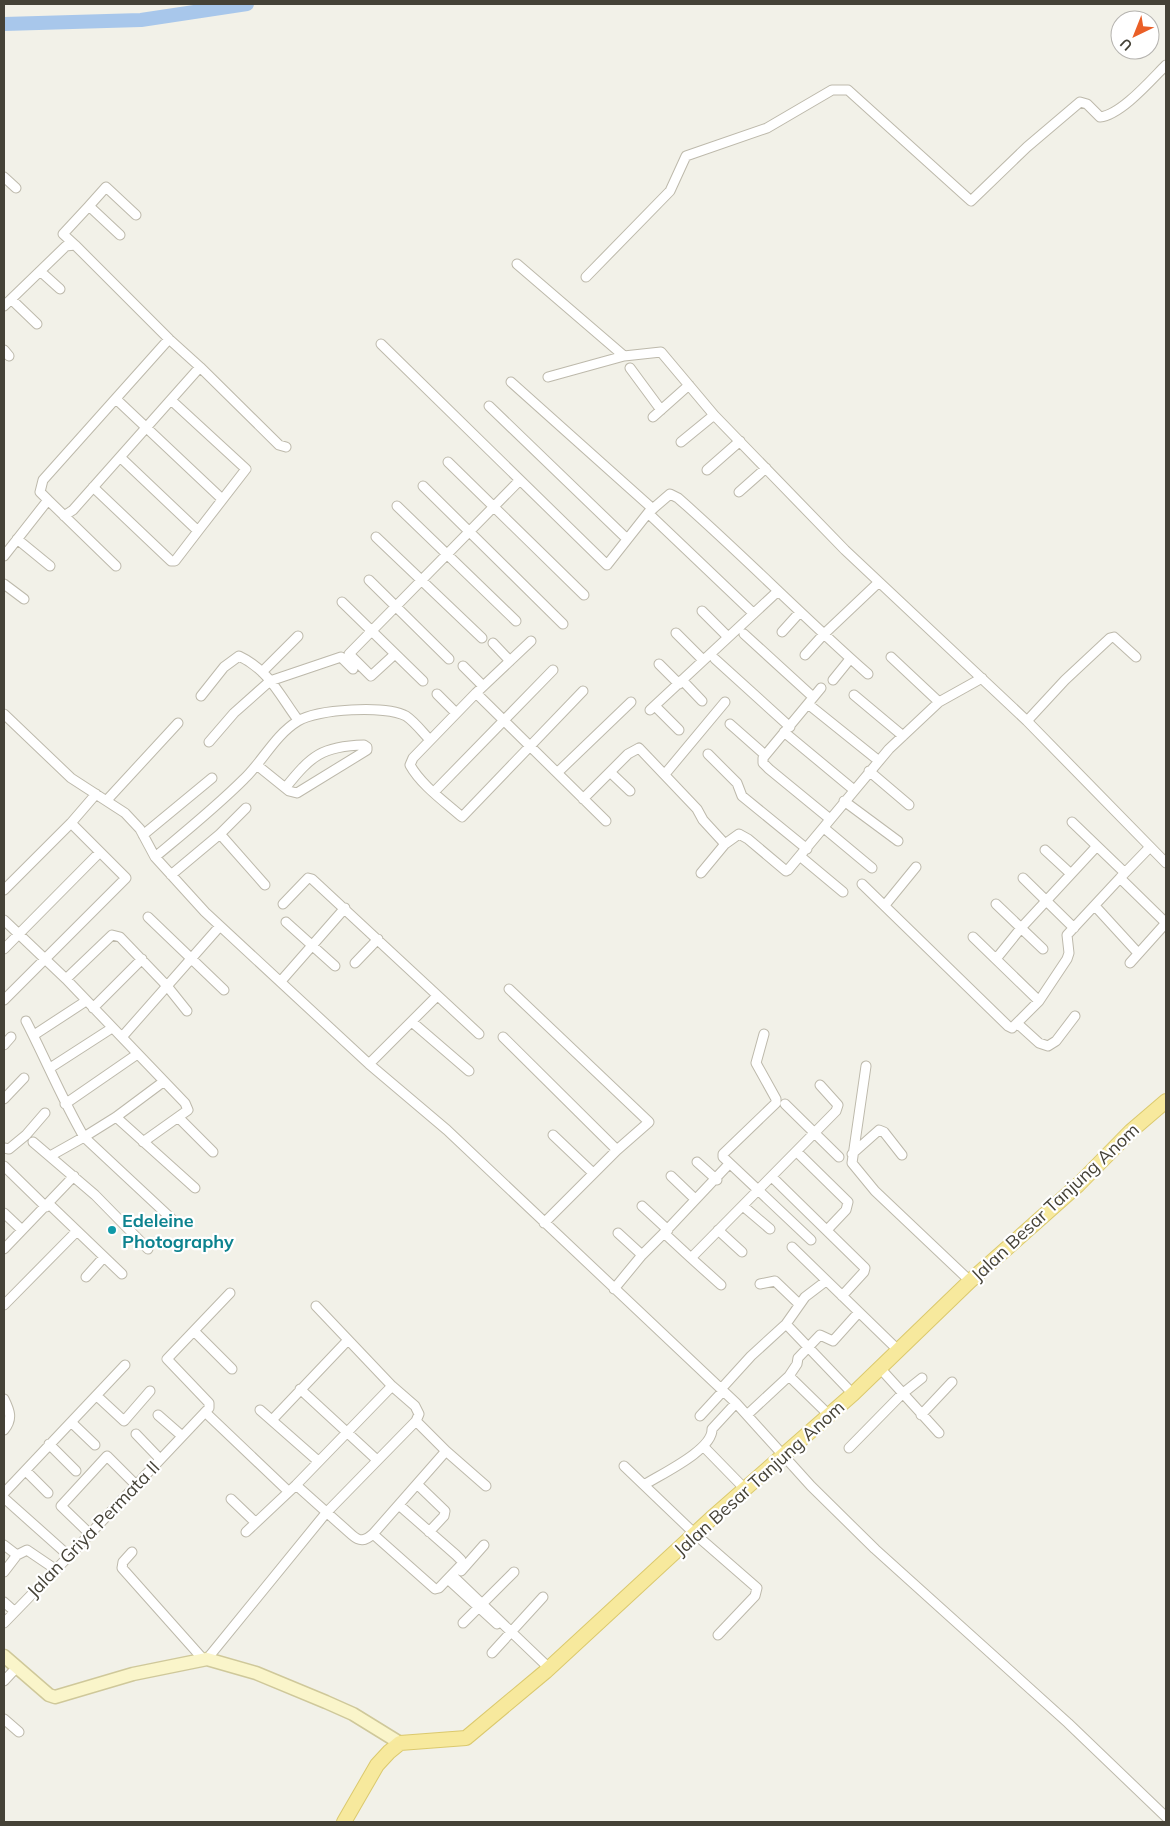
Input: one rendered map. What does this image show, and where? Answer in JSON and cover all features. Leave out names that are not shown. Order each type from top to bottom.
[{"type":"main road","name":"Jalan Besar Tanjung Anom","points":[[400,1744],[466,1738],[547,1670],[695,1534],[853,1394],[970,1281],[1048,1213],[1131,1131],[1166,1101]]},
{"type":"main road","points":[[344,1822],[377,1765],[400,1744]]},
{"type":"street","points":[[586,277],[670,191],[686,156],[767,128],[832,90],[848,90],[971,201],[1027,147],[1080,102],[1087,104],[1097,114],[1105,116],[1123,106],[1166,65]]},
{"type":"street","points":[[4,178],[16,188]]},
{"type":"street","points":[[136,215],[106,187],[63,234],[279,445],[286,447]]},
{"type":"street","points":[[89,206],[120,235]]},
{"type":"street","points":[[4,306],[66,246],[75,245]]},
{"type":"street","points":[[517,264],[624,356]]},
{"type":"street","points":[[40,271],[60,289]]},
{"type":"street","points":[[11,299],[36,324]]},
{"type":"street","points":[[116,566],[40,492],[43,480],[169,339]]},
{"type":"street","points":[[381,344],[607,565],[650,511],[670,494],[678,498],[734,547],[823,635],[868,674]]},
{"type":"street","points":[[548,377],[624,356],[661,352],[714,415],[766,468],[879,582],[1027,721],[1166,863]]},
{"type":"street","points":[[64,516],[93,487],[200,368]]},
{"type":"street","points":[[630,368],[661,410]]},
{"type":"street","points":[[511,382],[650,511],[752,613]]},
{"type":"street","points":[[653,418],[689,385]]},
{"type":"street","points":[[116,399],[222,499]]},
{"type":"street","points":[[93,487],[171,561],[175,561],[244,473],[245,467],[171,400]]},
{"type":"street","points":[[489,406],[628,539]]},
{"type":"street","points":[[681,442],[714,415]]},
{"type":"street","points":[[707,470],[740,441]]},
{"type":"street","points":[[120,457],[198,531]]},
{"type":"street","points":[[448,462],[584,595]]},
{"type":"street","points":[[739,492],[766,468]]},
{"type":"street","points":[[395,654],[372,676],[349,654],[520,480]]},
{"type":"street","points":[[423,486],[563,624]]},
{"type":"street","points":[[4,556],[48,500]]},
{"type":"street","points":[[397,506],[516,621]]},
{"type":"street","points":[[376,537],[482,638]]},
{"type":"street","points":[[18,539],[50,566]]},
{"type":"street","points":[[369,580],[449,659]]},
{"type":"street","points":[[805,655],[823,635],[879,582]]},
{"type":"street","points":[[4,584],[24,599]]},
{"type":"street","points":[[679,730],[652,708],[752,613],[778,591]]},
{"type":"street","points":[[342,602],[423,681]]},
{"type":"street","points":[[702,611],[728,637]]},
{"type":"street","points":[[782,632],[800,612]]},
{"type":"street","points":[[676,633],[704,660]]},
{"type":"street","points":[[744,634],[810,700],[879,761]]},
{"type":"street","points":[[262,672],[298,636]]},
{"type":"street","points":[[1027,721],[1065,680],[1110,638],[1114,637],[1136,657]]},
{"type":"street","points":[[531,641],[480,689],[413,758],[410,765],[434,792],[462,817],[583,691]]},
{"type":"street","points":[[492,643],[510,661]]},
{"type":"street","points":[[201,696],[224,668],[239,656],[262,672],[284,697],[298,720]]},
{"type":"street","points":[[209,742],[234,713],[270,681],[341,657],[354,669]]},
{"type":"street","points":[[891,657],[939,702]]},
{"type":"street","points":[[715,659],[787,729],[854,790]]},
{"type":"street","points":[[833,680],[850,659]]},
{"type":"street","points":[[659,664],[702,701]]},
{"type":"street","points":[[464,666],[503,720],[606,821]]},
{"type":"street","points":[[434,792],[553,670]]},
{"type":"street","points":[[701,873],[734,836],[743,836],[786,871],[804,853],[869,771],[903,736],[939,702],[982,678]]},
{"type":"street","points":[[821,688],[765,755],[764,763],[830,819]]},
{"type":"street","points":[[437,694],[456,713]]},
{"type":"street","points":[[854,694],[903,736]]},
{"type":"street","points":[[557,773],[631,702]]},
{"type":"street","points":[[665,774],[725,702]]},
{"type":"street","points":[[155,857],[218,804],[258,766],[274,742],[298,720],[321,712],[365,709],[394,713],[405,716],[430,740]]},
{"type":"street","points":[[4,714],[65,773],[125,813],[143,834],[155,857],[220,926],[262,967],[280,981],[369,1064],[447,1130],[736,1403],[784,1456],[875,1549],[1068,1723],[1166,1817]]},
{"type":"street","points":[[107,800],[178,723]]},
{"type":"street","points":[[730,724],[765,755]]},
{"type":"street","points":[[258,766],[292,793],[297,793],[367,750],[367,747],[364,745],[344,745],[327,750],[307,761],[286,787]]},
{"type":"street","points":[[584,799],[628,754],[639,748],[665,774],[725,844]]},
{"type":"street","points":[[708,754],[737,783],[742,796],[843,892]]},
{"type":"street","points":[[869,771],[909,805]]},
{"type":"street","points":[[611,773],[630,792]]},
{"type":"street","points":[[143,834],[212,778]]},
{"type":"street","points":[[4,890],[71,823],[96,794]]},
{"type":"street","points":[[844,801],[898,841]]},
{"type":"street","points":[[172,875],[220,834],[246,808]]},
{"type":"street","points":[[1072,822],[1097,846],[1166,923],[1130,963]]},
{"type":"street","points":[[4,1000],[125,881],[124,875],[71,823]]},
{"type":"street","points":[[824,828],[872,868]]},
{"type":"street","points":[[220,834],[265,885]]},
{"type":"street","points":[[996,959],[1046,900],[1097,846]]},
{"type":"street","points":[[862,884],[1012,1028],[1039,1001],[1067,959],[1069,953],[1066,937],[1150,847]]},
{"type":"street","points":[[1045,850],[1071,874]]},
{"type":"street","points":[[4,949],[100,852]]},
{"type":"street","points":[[885,905],[916,867]]},
{"type":"street","points":[[283,904],[308,878],[312,878],[479,1034]]},
{"type":"street","points":[[1023,878],[1074,928]]},
{"type":"street","points":[[996,904],[1043,949]]},
{"type":"street","points":[[1095,906],[1138,953]]},
{"type":"street","points":[[280,981],[345,908]]},
{"type":"street","points":[[148,917],[224,990]]},
{"type":"street","points":[[4,920],[66,979],[136,1055],[185,1103],[188,1110],[143,1142]]},
{"type":"street","points":[[286,922],[335,966]]},
{"type":"street","points":[[122,1038],[220,926]]},
{"type":"street","points":[[66,979],[112,935],[120,937],[167,986],[187,1011]]},
{"type":"street","points":[[973,937],[1039,1001]]},
{"type":"street","points":[[355,964],[378,939]]},
{"type":"street","points":[[93,1008],[142,959]]},
{"type":"street","points":[[509,989],[650,1122],[617,1150],[544,1223]]},
{"type":"street","points":[[369,1064],[437,996]]},
{"type":"street","points":[[34,1035],[86,1001]]},
{"type":"street","points":[[1018,1024],[1039,1042],[1048,1046],[1056,1041],[1075,1016]]},
{"type":"street","points":[[26,1021],[50,1068],[65,1104],[84,1137],[174,1221]]},
{"type":"street","points":[[412,1022],[469,1071]]},
{"type":"street","points":[[50,1068],[112,1028]]},
{"type":"street","points":[[764,1034],[756,1063],[776,1101],[723,1154],[730,1164],[757,1191],[811,1240]]},
{"type":"street","points":[[4,1045],[11,1037]]},
{"type":"street","points":[[503,1037],[617,1150]]},
{"type":"street","points":[[65,1104],[136,1055]]},
{"type":"street","points":[[866,1066],[852,1154],[854,1167],[874,1191],[970,1281]]},
{"type":"street","points":[[4,1099],[24,1078]]},
{"type":"street","points":[[52,1158],[52,1155],[63,1147],[84,1137],[116,1117],[163,1082]]},
{"type":"street","points":[[691,1258],[797,1152],[838,1108],[835,1101],[820,1086]]},
{"type":"street","points":[[786,1104],[839,1157]]},
{"type":"street","points":[[4,1148],[10,1149],[18,1144],[45,1113]]},
{"type":"street","points":[[116,1117],[195,1188]]},
{"type":"street","points":[[179,1118],[213,1152]]},
{"type":"street","points":[[852,1154],[879,1130],[884,1132],[902,1155]]},
{"type":"street","points":[[553,1135],[593,1173]]},
{"type":"street","points":[[32,1142],[74,1176],[148,1249]]},
{"type":"street","points":[[797,1152],[848,1202],[846,1210],[827,1230]]},
{"type":"street","points":[[697,1162],[716,1180]]},
{"type":"street","points":[[614,1289],[642,1255],[666,1232],[695,1198],[716,1180],[730,1164]]},
{"type":"street","points":[[4,1166],[122,1274]]},
{"type":"street","points":[[4,1249],[74,1176]]},
{"type":"street","points":[[671,1176],[695,1198]]},
{"type":"street","points":[[772,1177],[865,1268],[864,1272],[842,1296]]},
{"type":"street","points":[[642,1206],[691,1258],[721,1285]]},
{"type":"street","points":[[743,1206],[770,1229]]},
{"type":"street","points":[[4,1213],[22,1230]]},
{"type":"street","points":[[718,1230],[742,1252]]},
{"type":"street","points":[[4,1304],[77,1231]]},
{"type":"street","points":[[618,1233],[642,1255]]},
{"type":"street","points":[[792,1247],[898,1350]]},
{"type":"street","points":[[86,1277],[104,1257]]},
{"type":"street","points":[[700,1416],[751,1356],[786,1324],[799,1304],[814,1288],[826,1281]]},
{"type":"street","points":[[760,1284],[778,1283],[799,1304]]},
{"type":"street","points":[[230,1293],[167,1359],[209,1403],[205,1412],[288,1491]]},
{"type":"street","points":[[205,1659],[326,1513],[416,1421],[419,1414],[415,1406],[392,1386],[316,1306]]},
{"type":"street","points":[[747,1415],[788,1376],[807,1347],[822,1334],[833,1341],[859,1312]]},
{"type":"street","points":[[786,1324],[853,1394]]},
{"type":"street","points":[[194,1331],[232,1369]]},
{"type":"street","points":[[272,1420],[348,1340]]},
{"type":"street","points":[[4,1493],[26,1471],[48,1444],[97,1396],[125,1365]]},
{"type":"street","points":[[879,1367],[939,1433]]},
{"type":"street","points":[[788,1376],[829,1415]]},
{"type":"street","points":[[849,1448],[902,1394],[922,1378]]},
{"type":"street","points":[[921,1415],[952,1382]]},
{"type":"street","points":[[246,1532],[392,1386]]},
{"type":"street","points":[[300,1389],[347,1430],[377,1460]]},
{"type":"street","points":[[97,1396],[124,1421],[150,1391]]},
{"type":"street","points":[[4,1399],[10,1415],[10,1421],[4,1430]]},
{"type":"street","points":[[644,1485],[704,1447],[712,1436],[712,1429],[736,1403]]},
{"type":"street","points":[[260,1410],[318,1461]]},
{"type":"street","name":"Jalan Griya Permata II","points":[[4,1622],[205,1412]]},
{"type":"street","points":[[158,1415],[182,1436]]},
{"type":"street","points":[[416,1421],[486,1486]]},
{"type":"street","points":[[71,1422],[95,1445]]},
{"type":"street","points":[[136,1434],[160,1459]]},
{"type":"street","points":[[48,1444],[76,1471]]},
{"type":"street","points":[[704,1447],[746,1490]]},
{"type":"street","points":[[296,1484],[357,1540],[365,1540],[373,1534],[446,1450]]},
{"type":"street","points":[[90,1534],[61,1506],[107,1456],[136,1485]]},
{"type":"street","points":[[624,1466],[695,1534],[757,1588],[755,1596],[718,1635]]},
{"type":"street","points":[[26,1471],[48,1492]]},
{"type":"street","points":[[417,1484],[445,1511],[444,1516],[429,1532]]},
{"type":"street","points":[[4,1498],[69,1556]]},
{"type":"street","points":[[231,1499],[255,1522]]},
{"type":"street","points":[[373,1534],[429,1585],[439,1588],[462,1564],[461,1560],[398,1505]]},
{"type":"street","points":[[4,1544],[17,1555]]},
{"type":"street","points":[[442,1592],[484,1545]]},
{"type":"street","points":[[4,1572],[17,1555],[31,1550],[55,1569]]},
{"type":"street","points":[[132,1552],[123,1562],[122,1568],[205,1659]]},
{"type":"street","points":[[464,1624],[514,1572]]},
{"type":"street","points":[[453,1580],[547,1670]]},
{"type":"street","points":[[492,1652],[543,1597]]},
{"type":"street","points":[[4,1602],[14,1611]]},
{"type":"street","points":[[4,1656],[49,1695],[55,1697],[133,1674],[205,1659],[256,1673],[326,1702],[353,1714],[400,1744]]},
{"type":"street","points":[[4,1681],[17,1668]]},
{"type":"street","points":[[4,1719],[19,1732]]},
{"type":"waterway","points":[[4,24],[141,20],[247,4]]},
{"type":"place","name":"Edeleine Photography","points":[[112,1230]]}]
